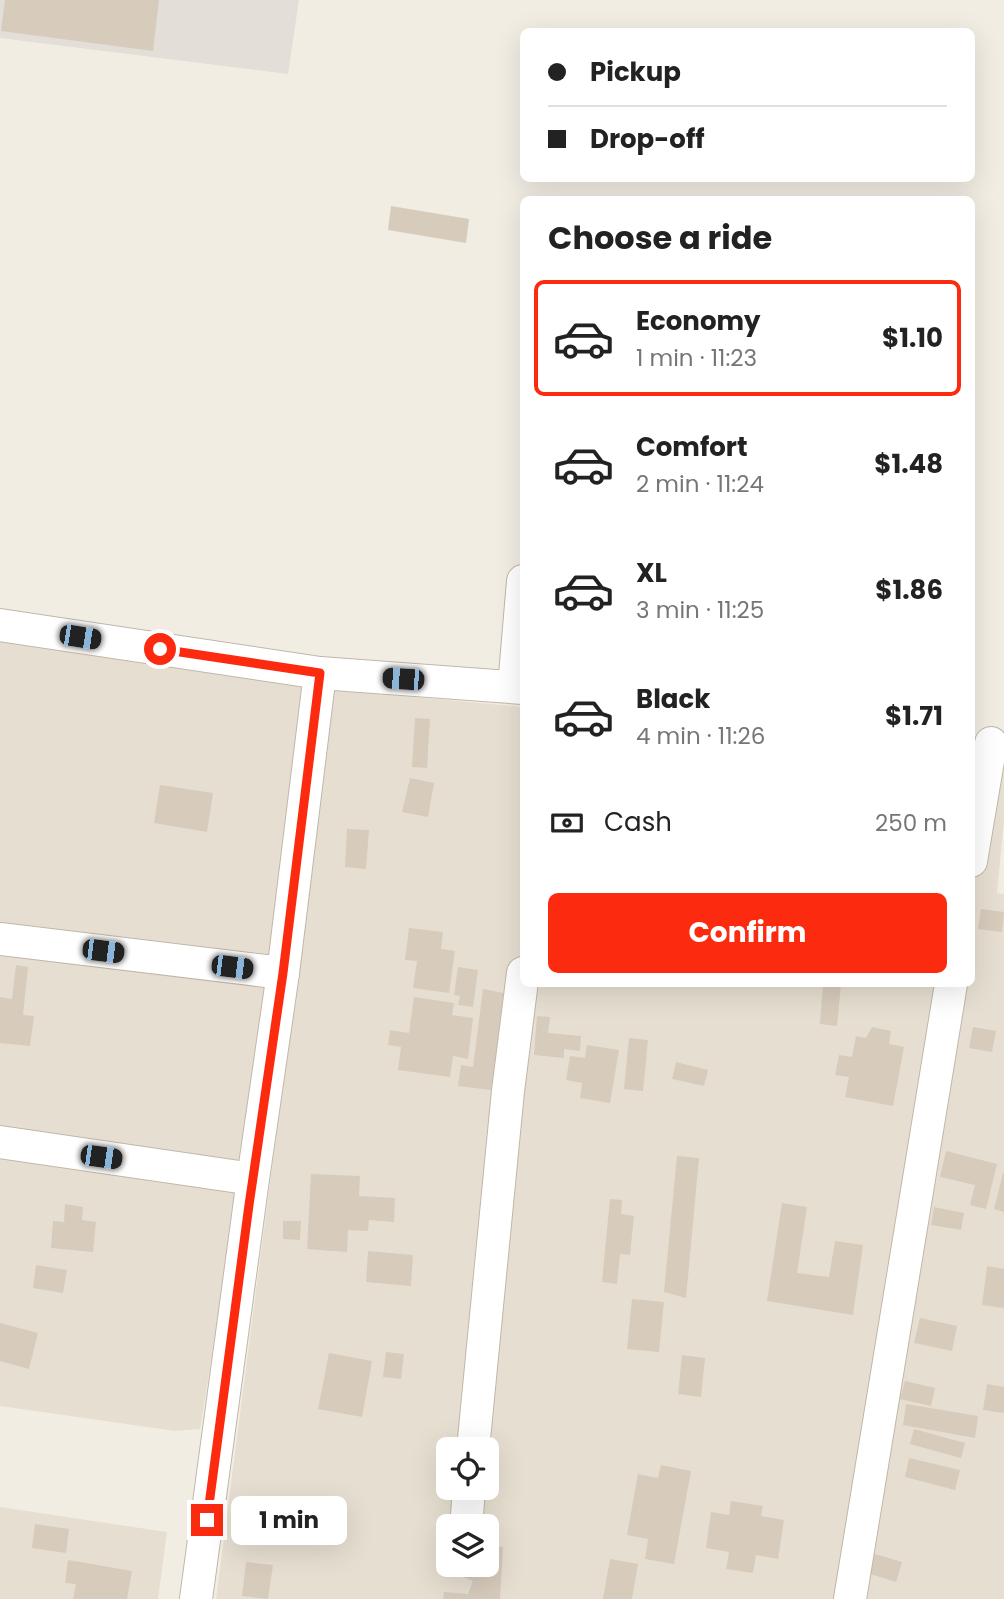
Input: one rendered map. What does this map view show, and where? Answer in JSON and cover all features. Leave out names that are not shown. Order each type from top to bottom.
[{"type":"street","points":[[0,625],[320,673],[519,688],[520,661]]},
{"type":"street","points":[[196,1599],[283,973],[320,673]]},
{"type":"street","points":[[975,835],[989,743]]},
{"type":"street","points":[[0,939],[283,973]]},
{"type":"street","points":[[474,1437],[508,1091],[521,987]]},
{"type":"street","points":[[850,1599],[951,987]]},
{"type":"street","points":[[0,1142],[253,1179]]},
{"type":"shaded area","points":[[0,0],[299,0],[288,74],[0,38]]},
{"type":"shaded area","points":[[0,640],[306,685],[265,1032],[200,1429],[175,1431],[0,1406]]},
{"type":"shaded area","points":[[334,690],[520,707],[520,987],[975,987],[975,760],[1004,764],[1004,820],[997,893],[1004,894],[1004,1599],[216,1599]]},
{"type":"shaded area","points":[[0,1507],[167,1532],[158,1599],[0,1599]]},
{"type":"building","points":[[5,0],[159,0],[153,51],[1,31]]},
{"type":"building","points":[[391,206],[469,219],[466,243],[388,230]]},
{"type":"building","points":[[415,718],[430,719],[427,768],[412,767]]},
{"type":"building","points":[[410,778],[434,783],[428,817],[402,812]]},
{"type":"building","points":[[160,785],[213,793],[207,832],[154,823]]},
{"type":"building","points":[[347,829],[369,830],[366,869],[345,867]]},
{"type":"building","points":[[981,909],[1004,912],[1002,932],[978,929]]},
{"type":"building","points":[[409,928],[443,932],[441,949],[455,951],[449,993],[413,988],[417,961],[405,960]]},
{"type":"building","points":[[16,965],[28,967],[23,1015],[34,1016],[30,1046],[0,1043],[0,997],[12,999]]},
{"type":"building","points":[[458,967],[478,970],[473,1007],[458,1005],[460,996],[454,995]]},
{"type":"building","points":[[823,987],[841,987],[837,1026],[820,1024]]},
{"type":"building","points":[[483,989],[504,993],[491,1090],[458,1086],[461,1065],[473,1067]]},
{"type":"building","points":[[414,997],[454,1003],[452,1015],[473,1018],[468,1059],[453,1056],[450,1077],[398,1070],[401,1047],[388,1045],[390,1030],[409,1033]]},
{"type":"building","points":[[537,1016],[550,1017],[548,1033],[581,1036],[580,1051],[564,1049],[564,1058],[534,1055]]},
{"type":"building","points":[[872,1027],[891,1031],[889,1044],[904,1047],[893,1106],[845,1097],[849,1077],[835,1075],[839,1055],[852,1057],[856,1036],[866,1038]]},
{"type":"building","points":[[973,1027],[996,1031],[992,1052],[969,1048]]},
{"type":"building","points":[[629,1038],[648,1040],[643,1091],[624,1089]]},
{"type":"building","points":[[587,1045],[619,1050],[610,1103],[580,1098],[582,1083],[566,1080],[570,1056],[585,1058]]},
{"type":"building","points":[[676,1062],[708,1070],[704,1086],[672,1079]]},
{"type":"building","points":[[946,1151],[997,1164],[986,1209],[970,1205],[975,1185],[940,1177]]},
{"type":"building","points":[[677,1156],[699,1158],[686,1298],[664,1292]]},
{"type":"building","points":[[1004,1173],[1004,1212],[994,1209]]},
{"type":"building","points":[[311,1174],[360,1176],[359,1196],[395,1198],[394,1222],[369,1220],[368,1231],[348,1230],[347,1252],[307,1249]]},
{"type":"building","points":[[610,1199],[622,1200],[621,1214],[634,1216],[630,1255],[620,1254],[617,1284],[602,1282]]},
{"type":"building","points":[[782,1203],[807,1207],[797,1273],[829,1277],[835,1241],[863,1245],[853,1315],[767,1301]]},
{"type":"building","points":[[65,1204],[83,1207],[82,1220],[96,1222],[93,1252],[51,1248],[53,1221],[64,1222]]},
{"type":"building","points":[[934,1207],[964,1213],[961,1230],[931,1225]]},
{"type":"building","points":[[283,1221],[301,1221],[300,1240],[283,1239]]},
{"type":"building","points":[[368,1251],[413,1255],[411,1286],[366,1282]]},
{"type":"building","points":[[36,1265],[67,1270],[63,1293],[33,1288]]},
{"type":"building","points":[[987,1266],[1004,1269],[1004,1308],[982,1305]]},
{"type":"building","points":[[632,1299],[664,1302],[659,1352],[627,1349]]},
{"type":"building","points":[[920,1318],[957,1326],[952,1351],[914,1343]]},
{"type":"building","points":[[0,1323],[38,1333],[29,1369],[0,1361]]},
{"type":"building","points":[[386,1352],[404,1354],[401,1379],[383,1377]]},
{"type":"building","points":[[329,1353],[372,1361],[362,1417],[318,1409]]},
{"type":"building","points":[[682,1355],[705,1358],[701,1397],[678,1394]]},
{"type":"building","points":[[905,1381],[935,1388],[931,1406],[900,1399]]},
{"type":"building","points":[[987,1384],[1004,1387],[1004,1413],[983,1410]]},
{"type":"building","points":[[906,1404],[978,1416],[975,1438],[903,1425]]},
{"type":"building","points":[[914,1429],[965,1443],[961,1458],[910,1444]]},
{"type":"building","points":[[909,1458],[960,1470],[955,1490],[905,1477]]},
{"type":"building","points":[[661,1465],[691,1471],[674,1564],[645,1559],[648,1539],[627,1535],[638,1474],[658,1478]]},
{"type":"building","points":[[731,1501],[763,1506],[761,1516],[784,1520],[778,1559],[756,1555],[753,1573],[726,1569],[729,1552],[706,1548],[711,1512],[729,1515]]},
{"type":"building","points":[[35,1524],[69,1529],[66,1553],[32,1548]]},
{"type":"building","points":[[499,1547],[503,1547],[500,1599],[443,1599],[444,1592],[468,1594],[473,1581],[463,1577],[499,1577]]},
{"type":"building","points":[[872,1553],[902,1562],[896,1582],[867,1573]]},
{"type":"building","points":[[610,1559],[638,1564],[632,1599],[603,1599]]},
{"type":"building","points":[[68,1560],[132,1571],[127,1599],[73,1599],[76,1584],[65,1583]]},
{"type":"building","points":[[246,1562],[273,1565],[268,1599],[242,1596]]},
{"type":"route","points":[[160,649],[320,673],[283,973],[207,1520]]}]
